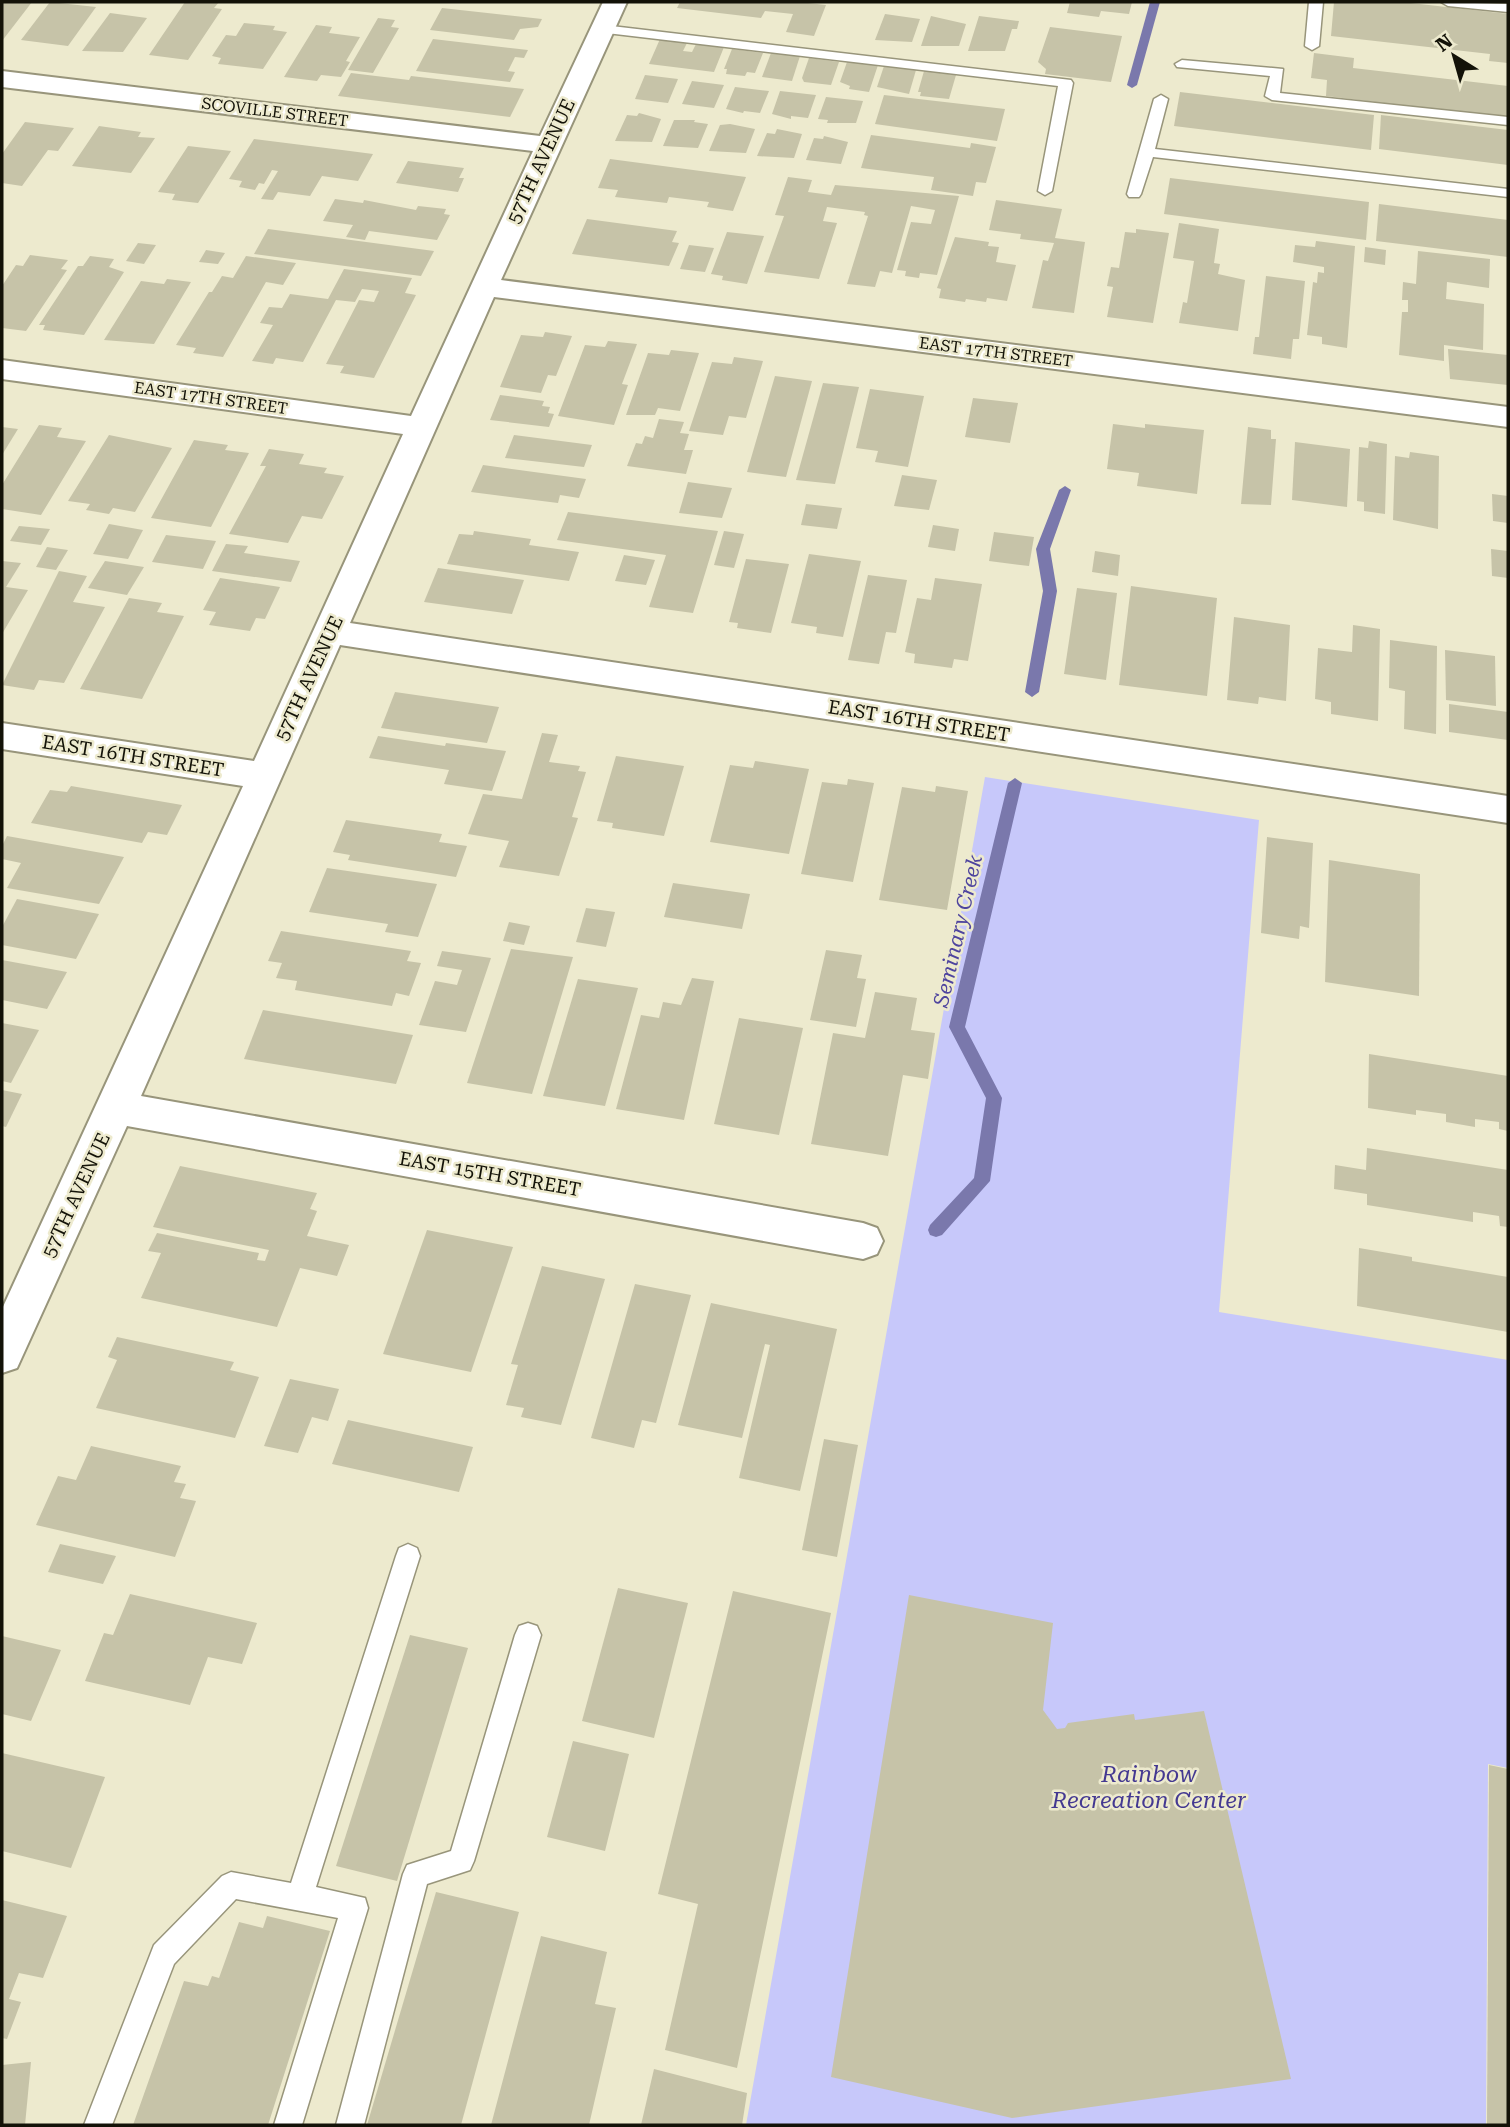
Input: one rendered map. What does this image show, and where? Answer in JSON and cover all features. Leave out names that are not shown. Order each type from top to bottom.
[{"type":"street","name":"57TH AVENUE","points":[[2,1354],[117,1108],[483,288],[609,15]]},
{"type":"street","name":"SCOVILLE STREET","points":[[2,79],[548,145]]},
{"type":"street","name":"EAST 17TH STREET","points":[[483,288],[1508,417]]},
{"type":"street","name":"EAST 17TH STREET","points":[[2,369],[421,427]]},
{"type":"street","name":"EAST 16TH STREET","points":[[331,632],[1508,810]]},
{"type":"street","name":"EAST 16TH STREET","points":[[2,736],[264,776]]},
{"type":"street","name":"EAST 15TH STREET","points":[[117,1108],[863,1241]]},
{"type":"lane","points":[[1312,46],[1316,2]]},
{"type":"lane","points":[[1448,2],[1508,8]]},
{"type":"lane","points":[[609,15],[1066,83],[1045,191]]},
{"type":"lane","points":[[1182,64],[1278,72],[1272,96],[1508,121]]},
{"type":"lane","points":[[1134,194],[1161,99]]},
{"type":"lane","points":[[1147,152],[1508,193]]},
{"type":"lane","points":[[299,1898],[408,1556]]},
{"type":"lane","points":[[350,2125],[416,1874],[461,1861],[528,1635]]},
{"type":"lane","points":[[98,2125],[164,1955],[231,1885],[355,1908],[288,2125]]},
{"type":"green space","name":"Rainbow Recreation Center","points":[[985,777],[1259,820],[1219,1312],[1508,1360],[1508,1768],[1488,1764],[1486,2125],[746,2125]]},
{"type":"building","points":[[2,2],[32,2],[2,41]]},
{"type":"building","points":[[50,2],[96,7],[68,46],[21,40]]},
{"type":"building","points":[[185,2],[219,2],[214,8],[222,9],[188,60],[149,55]]},
{"type":"building","points":[[680,2],[799,2],[826,5],[814,36],[786,32],[793,14],[765,11],[761,18],[677,8]]},
{"type":"building","points":[[1070,2],[1132,2],[1129,14],[1101,11],[1099,17],[1067,13]]},
{"type":"building","points":[[1334,2],[1402,2],[1508,14],[1508,63],[1489,61],[1490,54],[1331,36]]},
{"type":"building","points":[[442,8],[542,19],[538,27],[520,29],[514,40],[430,30]]},
{"type":"building","points":[[110,13],[147,18],[123,52],[82,51]]},
{"type":"building","points":[[885,14],[920,19],[912,42],[875,40]]},
{"type":"building","points":[[931,16],[966,24],[959,46],[921,46]]},
{"type":"building","points":[[979,16],[1019,21],[1017,29],[1012,29],[1005,51],[968,51]]},
{"type":"building","points":[[378,18],[395,20],[391,27],[399,28],[373,73],[348,70]]},
{"type":"building","points":[[244,23],[275,26],[273,30],[287,32],[263,69],[218,64],[221,58],[212,56],[226,35],[236,36]]},
{"type":"building","points":[[316,25],[332,27],[329,33],[360,37],[346,61],[350,62],[341,77],[321,75],[317,81],[284,77]]},
{"type":"building","points":[[1050,27],[1122,36],[1111,82],[1045,74],[1046,69],[1038,62]]},
{"type":"building","points":[[433,39],[528,50],[524,58],[515,57],[508,71],[515,72],[510,82],[416,71]]},
{"type":"building","points":[[660,39],[687,43],[683,51],[692,52],[696,44],[724,47],[714,72],[649,64]]},
{"type":"building","points":[[732,49],[763,53],[755,73],[747,72],[745,76],[726,74],[727,69],[724,69]]},
{"type":"building","points":[[771,53],[800,56],[792,81],[762,77]]},
{"type":"building","points":[[1314,53],[1354,58],[1353,68],[1508,86],[1508,118],[1326,96],[1327,80],[1311,78]]},
{"type":"building","points":[[809,58],[839,62],[831,85],[804,82],[802,78]]},
{"type":"building","points":[[847,62],[878,65],[869,92],[849,89],[850,86],[840,82]]},
{"type":"building","points":[[884,66],[916,70],[909,94],[877,87]]},
{"type":"building","points":[[924,71],[956,75],[949,99],[920,96],[921,92],[918,92]]},
{"type":"building","points":[[351,73],[409,80],[411,76],[524,89],[510,117],[338,96]]},
{"type":"building","points":[[645,75],[678,79],[668,103],[635,99]]},
{"type":"building","points":[[692,81],[724,85],[714,108],[682,104]]},
{"type":"building","points":[[735,87],[769,91],[760,113],[726,109]]},
{"type":"building","points":[[780,91],[816,95],[808,118],[791,116],[791,119],[772,114]]},
{"type":"building","points":[[1180,92],[1374,115],[1371,150],[1174,126]]},
{"type":"building","points":[[884,95],[1005,109],[997,141],[875,124]]},
{"type":"building","points":[[826,97],[863,101],[856,123],[827,123],[828,120],[818,119]]},
{"type":"building","points":[[639,113],[661,119],[652,142],[615,141],[627,115],[637,116]]},
{"type":"building","points":[[1381,115],[1508,130],[1508,165],[1379,149]]},
{"type":"building","points":[[674,120],[695,120],[694,122],[708,124],[698,148],[663,146]]},
{"type":"building","points":[[25,122],[74,128],[58,151],[48,150],[22,186],[2,183],[2,154]]},
{"type":"building","points":[[730,124],[755,129],[746,153],[709,151],[720,125]]},
{"type":"building","points":[[99,126],[141,132],[138,137],[155,138],[131,173],[72,166]]},
{"type":"building","points":[[777,129],[802,134],[794,158],[757,156],[767,133],[775,134]]},
{"type":"building","points":[[871,135],[970,148],[971,143],[996,147],[986,183],[976,182],[973,196],[931,190],[934,177],[861,168]]},
{"type":"building","points":[[824,136],[848,142],[841,164],[806,160],[814,138],[823,139]]},
{"type":"building","points":[[254,139],[373,154],[358,181],[322,176],[310,196],[278,192],[273,200],[261,199],[278,171],[272,170],[264,184],[259,183],[255,190],[239,187],[242,181],[229,179]]},
{"type":"building","points":[[188,146],[231,151],[198,203],[172,200],[175,194],[158,192]]},
{"type":"building","points":[[610,159],[746,177],[733,211],[707,207],[709,202],[669,197],[667,203],[615,197],[618,190],[598,188]]},
{"type":"building","points":[[408,161],[464,168],[459,178],[464,178],[458,192],[396,183]]},
{"type":"building","points":[[788,177],[812,180],[808,192],[831,195],[835,185],[959,196],[937,275],[920,273],[919,278],[905,276],[906,271],[897,270],[911,222],[931,224],[935,210],[911,206],[892,273],[880,271],[875,287],[847,284],[868,216],[864,215],[865,212],[827,207],[823,221],[837,223],[819,279],[764,272],[784,216],[775,215]]},
{"type":"building","points":[[1170,178],[1369,202],[1366,240],[1164,214]]},
{"type":"building","points":[[335,199],[363,203],[364,200],[416,210],[418,206],[446,209],[444,214],[450,215],[437,240],[369,231],[365,240],[346,237],[353,225],[323,221]]},
{"type":"building","points":[[996,200],[1062,209],[1055,238],[1085,242],[1074,313],[1032,308],[1043,260],[1048,261],[1054,243],[1020,239],[1021,234],[989,230]]},
{"type":"building","points":[[1379,204],[1508,220],[1508,257],[1376,241]]},
{"type":"building","points":[[587,219],[677,231],[672,242],[679,243],[669,266],[572,254]]},
{"type":"building","points":[[1179,223],[1219,229],[1214,263],[1220,264],[1218,274],[1245,280],[1238,331],[1179,323],[1183,302],[1187,303],[1194,261],[1173,258]]},
{"type":"building","points":[[268,229],[434,251],[421,276],[254,254]]},
{"type":"building","points":[[1136,229],[1169,233],[1153,323],[1107,317],[1113,287],[1107,286],[1111,267],[1119,268],[1125,232],[1136,233]]},
{"type":"building","points":[[727,232],[764,236],[747,284],[722,280],[723,276],[711,274]]},
{"type":"building","points":[[955,237],[989,242],[988,246],[999,247],[996,262],[1016,265],[1007,301],[987,298],[986,302],[966,299],[965,302],[939,298],[941,289],[937,288]]},
{"type":"building","points":[[1316,241],[1355,246],[1347,348],[1322,344],[1322,337],[1307,335],[1313,282],[1317,283],[1318,272],[1324,273],[1324,267],[1293,262],[1295,245],[1315,247]]},
{"type":"building","points":[[138,243],[156,245],[144,264],[126,261]]},
{"type":"building","points":[[689,245],[714,248],[705,272],[680,269]]},
{"type":"building","points":[[1365,247],[1386,250],[1385,265],[1364,262]]},
{"type":"building","points":[[206,250],[225,253],[218,264],[199,262]]},
{"type":"building","points":[[1418,251],[1490,259],[1489,288],[1447,282],[1446,299],[1484,304],[1483,350],[1444,345],[1444,361],[1399,355],[1402,312],[1408,312],[1408,300],[1402,300],[1403,282],[1416,284]]},
{"type":"building","points":[[30,255],[68,260],[61,269],[67,270],[26,331],[2,328],[2,286],[16,265],[23,266]]},
{"type":"building","points":[[90,256],[114,259],[109,267],[124,272],[84,335],[43,330],[45,325],[39,325],[78,266],[83,266]]},
{"type":"building","points":[[246,256],[296,263],[283,285],[266,282],[223,357],[193,353],[196,348],[176,345],[209,292],[212,292],[222,276],[233,278]]},
{"type":"building","points":[[344,269],[412,278],[405,293],[416,295],[374,378],[340,373],[344,366],[326,364],[359,300],[374,302],[379,291],[362,289],[355,302],[336,300],[303,362],[276,358],[273,364],[252,361],[273,325],[260,323],[269,307],[282,308],[290,294],[328,299]]},
{"type":"building","points":[[1266,276],[1305,281],[1299,339],[1293,339],[1291,359],[1253,354],[1255,337],[1259,337]]},
{"type":"building","points":[[167,279],[191,282],[154,344],[104,340],[141,281],[164,284]]},
{"type":"building","points":[[545,332],[572,336],[556,376],[548,375],[541,393],[500,387],[521,335],[543,337]]},
{"type":"building","points":[[608,341],[637,344],[622,384],[628,385],[614,425],[558,416],[585,345],[605,347]]},
{"type":"building","points":[[1448,349],[1508,355],[1508,385],[1450,379]]},
{"type":"building","points":[[671,350],[699,353],[680,411],[658,408],[655,415],[626,415],[648,353],[669,355]]},
{"type":"building","points":[[734,357],[763,361],[746,418],[729,416],[723,435],[689,431],[712,362],[732,364]]},
{"type":"building","points":[[775,376],[812,381],[786,477],[747,472]]},
{"type":"building","points":[[823,383],[859,387],[835,484],[796,480]]},
{"type":"building","points":[[870,389],[924,396],[908,467],[875,462],[878,451],[856,448]]},
{"type":"building","points":[[500,395],[544,401],[542,406],[550,407],[548,413],[554,414],[549,427],[490,420]]},
{"type":"building","points":[[973,398],[1018,403],[1010,443],[965,437]]},
{"type":"building","points":[[659,419],[684,422],[680,433],[689,434],[684,450],[693,450],[686,474],[627,466],[636,443],[642,444],[645,436],[653,438]]},
{"type":"building","points":[[1113,424],[1145,428],[1145,424],[1204,430],[1197,494],[1137,486],[1139,473],[1107,469]]},
{"type":"building","points":[[39,425],[62,428],[57,437],[86,441],[41,515],[2,509],[2,485]]},
{"type":"building","points":[[2,427],[18,429],[2,455]]},
{"type":"building","points":[[1248,427],[1271,430],[1271,439],[1276,439],[1271,505],[1241,504]]},
{"type":"building","points":[[109,435],[172,448],[135,512],[113,508],[109,514],[86,510],[90,504],[68,501]]},
{"type":"building","points":[[514,435],[592,445],[584,467],[505,458]]},
{"type":"building","points":[[194,440],[228,445],[225,450],[249,453],[211,527],[151,518]]},
{"type":"building","points":[[1369,441],[1387,444],[1385,514],[1364,511],[1364,502],[1357,501],[1359,447],[1368,448]]},
{"type":"building","points":[[1295,442],[1350,449],[1347,507],[1292,500]]},
{"type":"building","points":[[269,449],[304,454],[299,464],[327,468],[324,473],[344,476],[322,519],[302,516],[288,543],[229,534],[266,466],[260,466]]},
{"type":"building","points":[[1410,452],[1439,456],[1438,529],[1393,520],[1395,456],[1409,458]]},
{"type":"building","points":[[483,465],[586,479],[579,498],[560,495],[558,503],[471,492]]},
{"type":"building","points":[[902,475],[937,480],[929,510],[894,506]]},
{"type":"building","points":[[688,482],[732,488],[722,518],[679,513]]},
{"type":"building","points":[[1492,494],[1508,496],[1508,523],[1493,521]]},
{"type":"building","points":[[806,504],[842,508],[837,529],[801,525]]},
{"type":"building","points":[[568,512],[718,531],[693,613],[649,607],[666,555],[557,540]]},
{"type":"building","points":[[109,524],[143,530],[128,559],[93,554]]},
{"type":"building","points":[[933,525],[959,529],[955,551],[928,547]]},
{"type":"building","points":[[19,526],[50,529],[41,545],[10,541]]},
{"type":"building","points":[[474,531],[531,539],[529,545],[579,552],[569,581],[447,564],[459,534],[473,535]]},
{"type":"building","points":[[724,531],[744,534],[734,568],[714,565]]},
{"type":"building","points":[[994,532],[1034,537],[1029,566],[989,561]]},
{"type":"building","points":[[166,535],[216,541],[203,569],[152,562]]},
{"type":"building","points":[[226,544],[248,546],[244,553],[300,561],[291,582],[212,571]]},
{"type":"building","points":[[47,547],[68,550],[56,570],[36,567]]},
{"type":"building","points":[[1491,549],[1508,551],[1508,578],[1492,576]]},
{"type":"building","points":[[1095,551],[1120,555],[1118,576],[1092,572]]},
{"type":"building","points":[[809,554],[861,561],[843,637],[816,633],[817,627],[791,623]]},
{"type":"building","points":[[624,555],[655,560],[646,585],[615,581]]},
{"type":"building","points":[[746,559],[789,564],[771,633],[737,628],[738,623],[729,622]]},
{"type":"building","points":[[2,561],[21,563],[6,587],[28,590],[2,634]]},
{"type":"building","points":[[105,561],[144,567],[127,595],[88,588]]},
{"type":"building","points":[[438,568],[524,580],[512,614],[424,602]]},
{"type":"building","points":[[59,571],[87,576],[73,602],[105,607],[64,683],[39,680],[34,690],[2,685]]},
{"type":"building","points":[[868,575],[907,580],[896,633],[886,632],[879,664],[848,660]]},
{"type":"building","points":[[220,578],[280,587],[265,619],[256,618],[250,631],[209,625],[216,612],[203,610]]},
{"type":"building","points":[[935,578],[982,584],[968,661],[954,659],[952,668],[914,663],[915,654],[905,652],[917,598],[931,600]]},
{"type":"building","points":[[1131,586],[1217,598],[1207,696],[1119,685]]},
{"type":"building","points":[[1077,588],[1117,593],[1106,680],[1064,674]]},
{"type":"building","points":[[129,598],[162,603],[157,612],[184,616],[142,699],[80,689]]},
{"type":"building","points":[[1234,617],[1290,625],[1286,701],[1259,697],[1258,704],[1227,700]]},
{"type":"building","points":[[1353,625],[1380,629],[1378,721],[1331,714],[1331,702],[1315,699],[1318,648],[1352,652]]},
{"type":"building","points":[[1390,640],[1437,646],[1436,734],[1404,729],[1405,691],[1389,688]]},
{"type":"building","points":[[1445,650],[1495,656],[1496,706],[1446,700]]},
{"type":"building","points":[[395,692],[499,707],[487,743],[381,728]]},
{"type":"building","points":[[1449,704],[1508,712],[1508,740],[1449,732]]},
{"type":"building","points":[[542,733],[558,735],[549,762],[580,766],[578,771],[586,772],[572,817],[578,818],[559,876],[499,867],[509,841],[468,834],[483,794],[522,799]]},
{"type":"building","points":[[378,736],[445,746],[446,743],[506,751],[492,791],[444,784],[449,770],[369,758]]},
{"type":"building","points":[[616,756],[684,766],[664,836],[612,828],[613,823],[597,821]]},
{"type":"building","points":[[755,761],[809,769],[789,854],[710,842],[730,765],[753,768]]},
{"type":"building","points":[[848,779],[874,783],[853,882],[801,874],[822,782],[847,785]]},
{"type":"building","points":[[71,786],[182,805],[167,835],[148,832],[142,843],[31,823],[50,790],[67,792]]},
{"type":"building","points":[[936,786],[968,791],[947,910],[879,900],[902,787],[935,792]]},
{"type":"building","points":[[346,820],[442,834],[439,842],[467,846],[456,877],[348,860],[350,855],[333,852]]},
{"type":"building","points":[[7,836],[124,857],[99,904],[7,888],[21,863],[2,859],[2,846]]},
{"type":"building","points":[[1267,837],[1313,843],[1309,928],[1300,926],[1299,939],[1261,933]]},
{"type":"building","points":[[1329,860],[1420,874],[1419,996],[1325,982]]},
{"type":"building","points":[[327,868],[437,884],[418,937],[385,932],[388,924],[309,912]]},
{"type":"building","points":[[673,883],[750,894],[742,929],[664,917]]},
{"type":"building","points":[[17,899],[99,914],[76,959],[2,945],[2,927]]},
{"type":"building","points":[[586,908],[615,912],[606,947],[576,942]]},
{"type":"building","points":[[509,922],[530,926],[524,945],[503,941]]},
{"type":"building","points":[[281,931],[411,951],[407,961],[421,963],[409,996],[396,993],[392,1006],[295,990],[297,981],[276,978],[282,963],[268,961]]},
{"type":"building","points":[[511,949],[573,957],[532,1094],[467,1083]]},
{"type":"building","points":[[826,950],[862,955],[857,978],[866,979],[856,1027],[810,1020]]},
{"type":"building","points":[[442,951],[491,958],[466,1032],[419,1025],[435,981],[457,985],[462,970],[437,966]]},
{"type":"building","points":[[2,960],[67,972],[47,1009],[2,1000]]},
{"type":"building","points":[[692,978],[714,981],[684,1120],[616,1109],[641,1015],[659,1018],[663,1002],[681,1005]]},
{"type":"building","points":[[578,979],[638,988],[605,1106],[543,1096]]},
{"type":"building","points":[[875,992],[917,998],[911,1030],[935,1033],[928,1079],[903,1075],[888,1156],[811,1144],[833,1033],[865,1038]]},
{"type":"building","points":[[263,1010],[413,1035],[396,1084],[244,1059]]},
{"type":"building","points":[[739,1018],[803,1028],[779,1135],[714,1124]]},
{"type":"building","points":[[2,1023],[39,1030],[11,1083],[2,1081]]},
{"type":"building","points":[[1369,1054],[1508,1076],[1508,1131],[1499,1129],[1499,1122],[1475,1119],[1475,1127],[1446,1122],[1446,1114],[1416,1110],[1416,1115],[1368,1108]]},
{"type":"building","points":[[2,1090],[22,1094],[6,1127],[2,1126]]},
{"type":"building","points":[[1367,1148],[1508,1170],[1508,1227],[1500,1226],[1499,1216],[1473,1212],[1473,1222],[1367,1205],[1367,1194],[1334,1189],[1335,1165],[1366,1170]]},
{"type":"building","points":[[180,1166],[317,1193],[310,1209],[317,1211],[307,1236],[349,1245],[337,1276],[300,1268],[277,1327],[141,1298],[161,1253],[148,1251],[157,1233],[259,1253],[257,1260],[265,1261],[269,1250],[153,1227]]},
{"type":"building","points":[[427,1230],[513,1247],[471,1372],[383,1354]]},
{"type":"building","points":[[1359,1248],[1412,1257],[1412,1261],[1508,1277],[1508,1332],[1357,1306]]},
{"type":"building","points":[[542,1266],[605,1279],[561,1425],[521,1417],[524,1408],[506,1405],[518,1365],[511,1364]]},
{"type":"building","points":[[635,1284],[691,1295],[656,1423],[642,1420],[634,1448],[591,1438]]},
{"type":"building","points":[[711,1303],[837,1329],[800,1491],[739,1478],[770,1345],[765,1344],[742,1438],[678,1425]]},
{"type":"building","points":[[117,1337],[234,1362],[230,1370],[259,1377],[235,1438],[96,1408],[117,1360],[108,1357]]},
{"type":"building","points":[[290,1379],[339,1389],[328,1421],[312,1417],[298,1453],[264,1446]]},
{"type":"building","points":[[348,1420],[473,1447],[459,1492],[332,1464]]},
{"type":"building","points":[[824,1439],[858,1445],[837,1557],[802,1550]]},
{"type":"building","points":[[91,1446],[181,1466],[174,1482],[186,1484],[180,1498],[196,1501],[175,1557],[36,1525],[58,1476],[76,1480]]},
{"type":"building","points":[[60,1544],[116,1556],[103,1584],[48,1572]]},
{"type":"building","points":[[618,1588],[688,1603],[654,1738],[582,1721]]},
{"type":"building","points":[[733,1591],[831,1613],[737,2068],[665,2050],[698,1904],[658,1894]]},
{"type":"building","points":[[130,1594],[257,1623],[242,1664],[208,1657],[190,1705],[85,1681],[104,1633],[113,1635]]},
{"type":"building","name":"Rainbow Recreation Center","points":[[909,1595],[1053,1623],[1043,1710],[1057,1729],[1065,1728],[1068,1723],[1134,1714],[1135,1720],[1204,1711],[1291,2079],[1012,2118],[831,2077]]},
{"type":"building","points":[[410,1635],[468,1648],[397,1881],[336,1866]]},
{"type":"building","points":[[2,1636],[61,1650],[31,1721],[2,1714]]},
{"type":"building","points":[[573,1741],[629,1754],[605,1851],[547,1837]]},
{"type":"building","points":[[2,1753],[105,1777],[71,1868],[2,1851]]},
{"type":"building","points":[[1489,1765],[1508,1769],[1508,2125],[1487,2125]]},
{"type":"building","points":[[436,1892],[519,1912],[461,2125],[367,2125]]},
{"type":"building","points":[[2,1900],[67,1916],[43,1978],[19,1973],[9,1999],[21,2002],[7,2039],[2,2038]]},
{"type":"building","points":[[267,1916],[330,1931],[268,2125],[133,2125],[184,1981],[208,1986],[212,1976],[219,1978],[239,1922],[263,1928]]},
{"type":"building","points":[[541,1936],[607,1952],[595,2004],[616,2008],[589,2125],[491,2125]]},
{"type":"building","points":[[31,2062],[25,2125],[2,2125],[2,2065]]},
{"type":"building","points":[[654,2069],[747,2093],[742,2125],[641,2125]]},
{"type":"waterway","name":"Seminary Creek","points":[[1132,85],[1155,2]]},
{"type":"waterway","name":"Seminary Creek","points":[[1032,692],[1050,591],[1043,549],[1065,490]]},
{"type":"waterway","name":"Seminary Creek","points":[[936,1230],[982,1181],[994,1098],[957,1027],[1015,783]]}]
